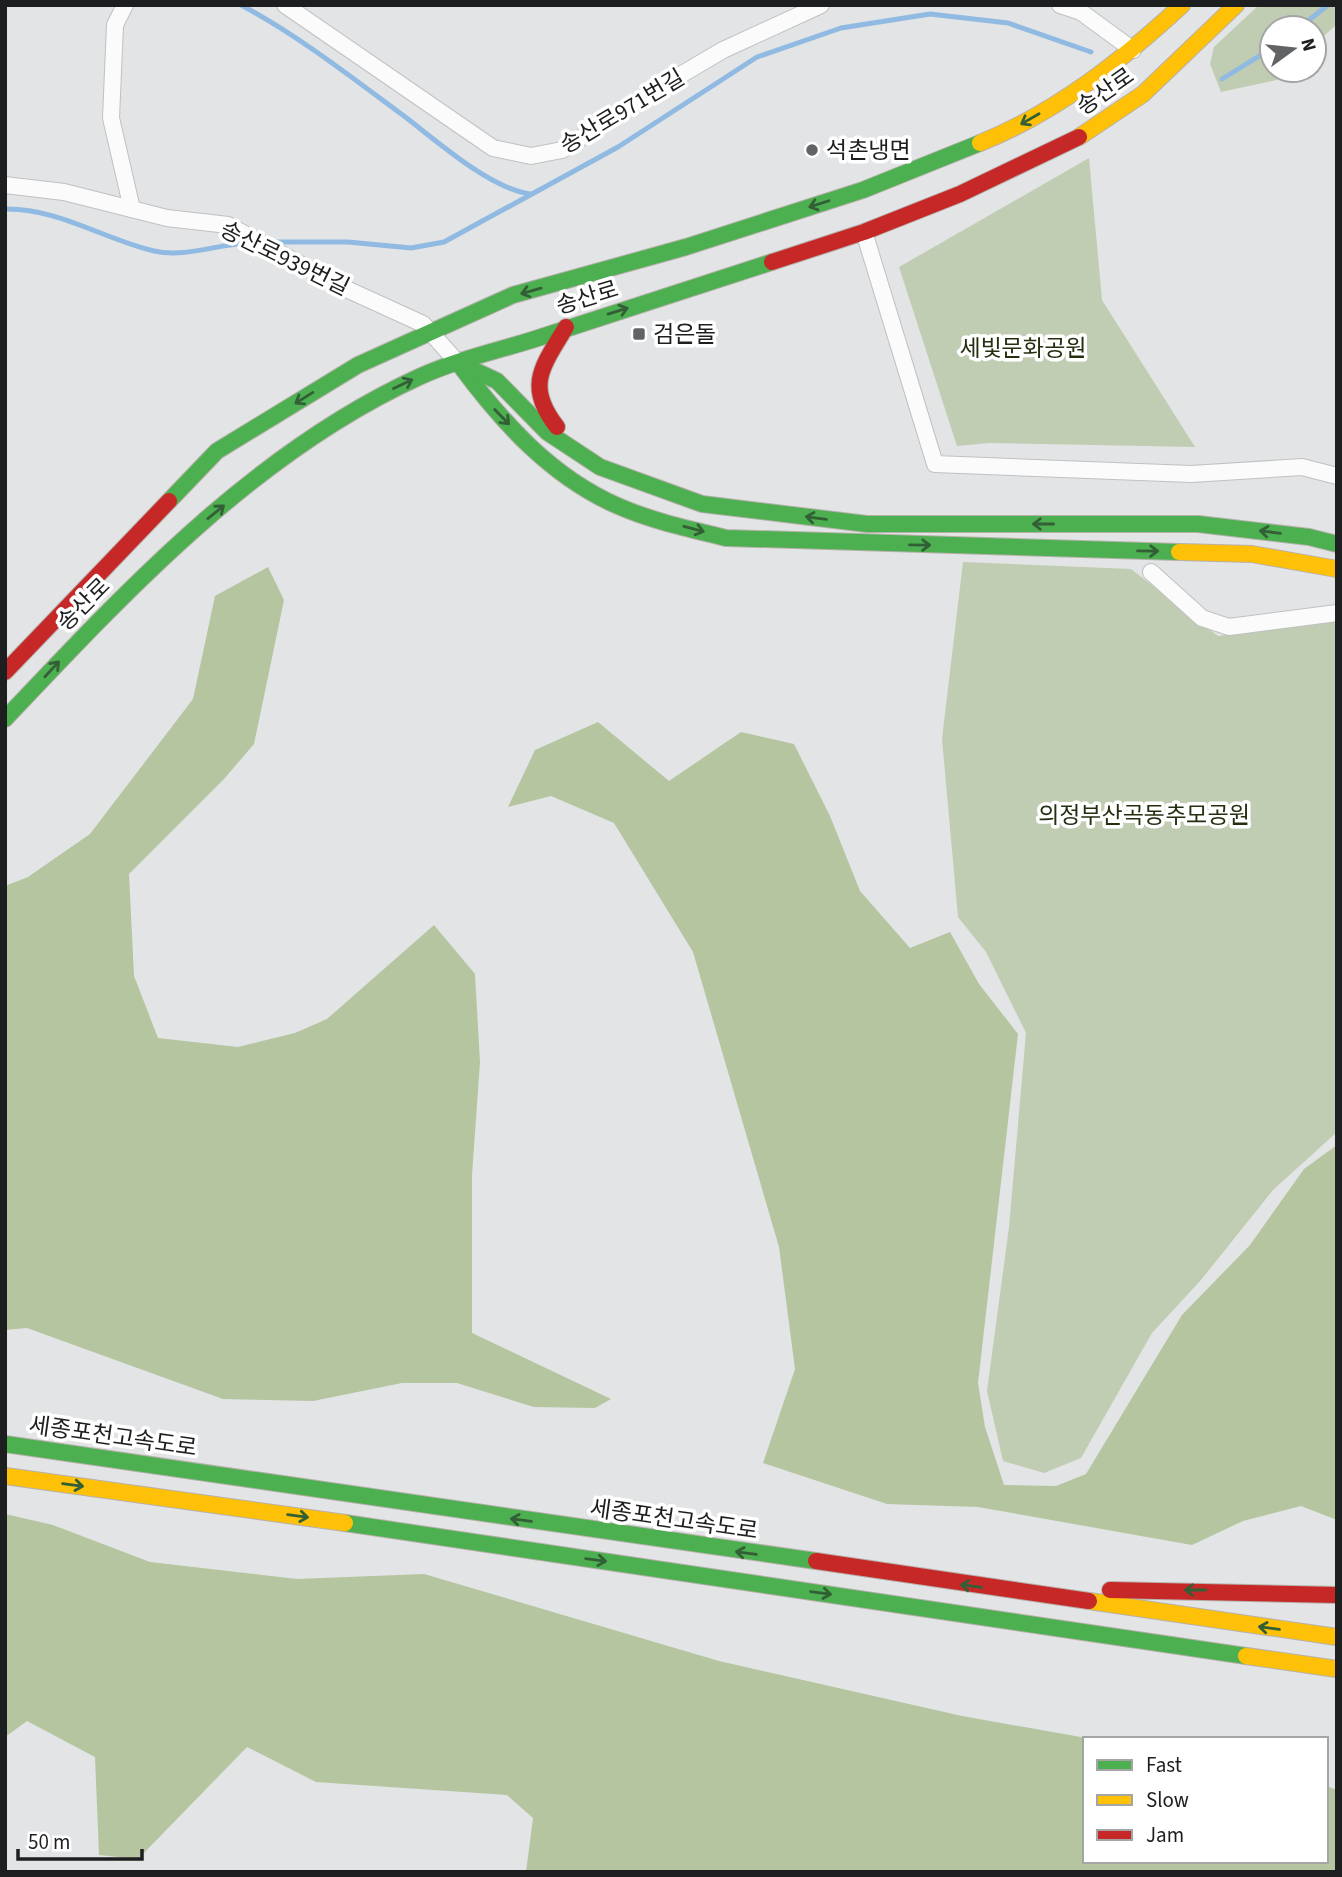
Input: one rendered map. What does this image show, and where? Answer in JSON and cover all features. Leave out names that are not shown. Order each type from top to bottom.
[{"type":"main road","name":"송산로","points":[[5,672],[217,451],[358,365],[513,295],[686,247],[875,185],[1009,131],[1079,90],[1133,50],[1182,5]]},
{"type":"main road","name":"송산로","points":[[5,719],[161,557],[241,491],[371,400],[421,376],[864,232],[960,194],[1069,143],[1143,94],[1236,5]]},
{"type":"main road","points":[[566,327],[547,359],[538,382],[539,402],[558,429],[592,461]]},
{"type":"main road","points":[[459,364],[497,382],[547,432],[592,461],[702,505],[867,524],[1198,524],[1309,537],[1337,544]]},
{"type":"main road","points":[[459,364],[484,399],[545,463],[604,500],[653,518],[726,538],[1252,554],[1337,569]]},
{"type":"main road","name":"세종포천고속도로","points":[[5,1444],[1337,1637]]},
{"type":"main road","points":[[5,1476],[1337,1669]]},
{"type":"main road","points":[[1007,1591],[1214,1590],[1337,1595]]},
{"type":"street","points":[[125,5],[115,25],[111,118],[132,209]]},
{"type":"street","name":"송산로971번길","points":[[285,5],[494,148],[531,156],[562,150],[649,93],[723,50],[821,5]]},
{"type":"street","points":[[1060,5],[1081,12],[1133,50]]},
{"type":"street","name":"송산로939번길","points":[[5,185],[64,192],[167,218],[228,225],[324,277],[423,324],[459,364]]},
{"type":"street","points":[[864,232],[935,464],[1191,474],[1302,467],[1337,476]]},
{"type":"street","points":[[1151,572],[1202,618],[1229,626],[1337,613]]},
{"type":"green space","points":[[1259,5],[1337,5],[1337,24],[1328,32],[1328,14],[1258,14],[1258,84],[1221,92],[1210,64],[1214,47]]},
{"type":"green space","name":"세빛문화공원","points":[[1089,158],[1102,300],[1195,447],[989,443],[957,446],[899,267]]},
{"type":"green space","name":"의정부산곡동추모공원","points":[[963,562],[1131,569],[1218,636],[1337,620],[1337,1132],[1273,1190],[1201,1280],[1152,1333],[1081,1458],[1044,1473],[1003,1461],[987,1391],[1009,1227],[1026,1033],[986,952],[958,917],[942,739]]},
{"type":"green space","points":[[268,567],[284,600],[254,744],[224,779],[129,874],[134,976],[158,1038],[238,1047],[295,1033],[327,1019],[434,925],[475,974],[480,1062],[472,1175],[472,1333],[611,1399],[595,1408],[534,1407],[457,1383],[402,1383],[313,1401],[223,1399],[27,1328],[5,1330],[5,886],[28,877],[90,834],[193,699],[215,596]]},
{"type":"green space","points":[[598,722],[669,781],[741,732],[794,744],[830,816],[860,891],[910,948],[950,932],[979,984],[1018,1034],[978,1383],[985,1427],[1004,1485],[1056,1486],[1086,1474],[1182,1315],[1250,1245],[1304,1169],[1337,1145],[1337,1520],[1301,1506],[1243,1521],[1192,1545],[978,1507],[887,1504],[763,1463],[795,1369],[779,1247],[693,952],[614,823],[551,796],[508,807],[535,750]]},
{"type":"green space","points":[[5,1514],[53,1525],[150,1562],[297,1579],[424,1574],[719,1661],[962,1716],[1083,1737],[1083,1863],[1328,1863],[1328,1787],[1337,1790],[1337,1872],[526,1872],[533,1818],[507,1795],[316,1782],[247,1747],[138,1859],[99,1855],[95,1757],[27,1721],[5,1737]]},
{"type":"waterway","points":[[241,5],[324,58],[481,173],[514,190],[530,194]]},
{"type":"waterway","points":[[1317,14],[1328,5]]},
{"type":"waterway","points":[[270,242],[348,242],[411,248],[444,242],[618,147],[757,57],[841,28],[930,14],[1008,23],[1091,52]]},
{"type":"waterway","points":[[1222,79],[1258,57]]},
{"type":"waterway","points":[[5,209],[43,213],[135,246],[166,253],[249,243]]},
{"type":"traffic: fast","points":[[169,501],[217,451],[358,365],[513,295],[686,247],[863,190],[980,143]]},
{"type":"traffic: fast","points":[[5,719],[98,622],[196,528],[248,484],[302,444],[359,408],[419,377],[447,366],[772,262]]},
{"type":"traffic: fast","points":[[459,364],[492,406],[529,446],[571,480],[618,506],[685,528],[726,538],[1179,552]]},
{"type":"traffic: fast","points":[[465,366],[497,381],[547,432],[600,467],[702,504],[867,524],[1198,524],[1309,537],[1337,544]]},
{"type":"traffic: fast","points":[[5,1444],[816,1561]]},
{"type":"traffic: fast","points":[[345,1523],[1246,1656]]},
{"type":"traffic: slow","points":[[980,143],[1035,116],[1087,83],[1136,46],[1182,5]]},
{"type":"traffic: slow","points":[[1079,137],[1143,94],[1236,5]]},
{"type":"traffic: slow","points":[[1179,552],[1252,554],[1337,569]]},
{"type":"traffic: slow","points":[[5,1476],[345,1523]]},
{"type":"traffic: slow","points":[[1089,1601],[1337,1637]]},
{"type":"traffic: slow","points":[[1246,1656],[1337,1669]]},
{"type":"traffic: jam","points":[[772,262],[864,232],[960,194],[1079,137]]},
{"type":"traffic: jam","points":[[557,427],[547,413],[539,388],[544,365],[566,327]]},
{"type":"traffic: jam","points":[[5,672],[169,501]]},
{"type":"traffic: jam","points":[[816,1561],[1089,1601]]},
{"type":"traffic: jam","points":[[1110,1590],[1337,1595]]},
{"type":"place","name":"석촌냉면","points":[[812,150]]},
{"type":"place","name":"검은돌","points":[[639,334]]}]
